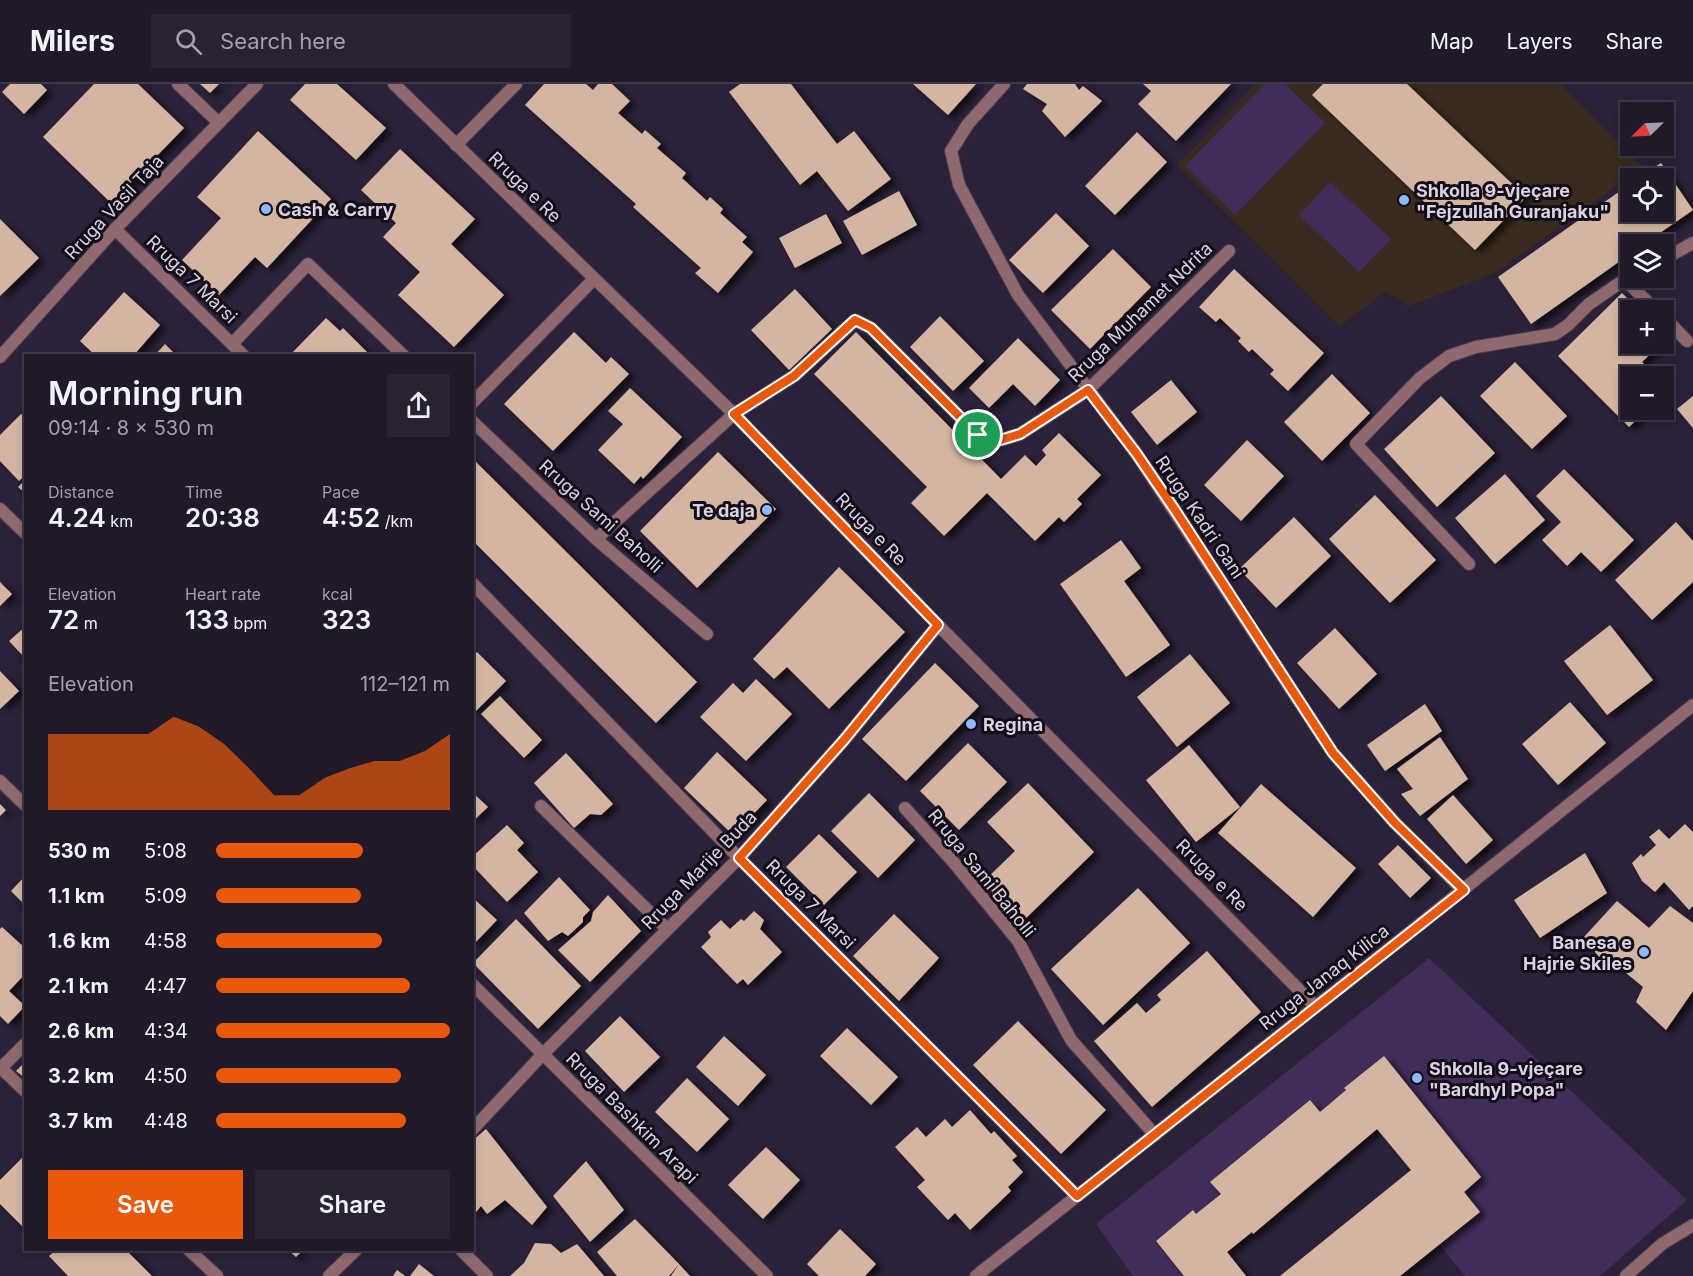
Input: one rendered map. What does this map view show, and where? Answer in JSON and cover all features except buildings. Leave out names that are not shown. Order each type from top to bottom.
[{"type":"street","points":[[178,84],[219,123]]},
{"type":"street","name":"Rruga Vasil Taja","points":[[0,357],[115,229],[257,84]]},
{"type":"street","name":"Rruga e Re","points":[[394,84],[734,414],[938,625],[1315,1006]]},
{"type":"street","points":[[456,145],[516,84]]},
{"type":"street","name":"Rruga Kadri Gani","points":[[1004,84],[968,124],[951,152],[959,185],[1018,295],[1136,453],[1333,753],[1395,823],[1464,890]]},
{"type":"street","name":"Rruga 7 Marsi","points":[[115,229],[242,354]]},
{"type":"street","points":[[1674,253],[1693,243]]},
{"type":"street","name":"Rruga Muhamet Ndrita","points":[[734,414],[794,376],[855,320],[871,328],[978,435],[997,441],[1020,434],[1088,390],[1229,251]]},
{"type":"street","points":[[232,344],[308,264],[402,354]]},
{"type":"street","points":[[474,401],[594,279]]},
{"type":"street","points":[[1469,564],[1356,444],[1420,378],[1443,359],[1476,347],[1555,334],[1569,325],[1589,304],[1620,283]]},
{"type":"street","points":[[1636,288],[1647,300]]},
{"type":"street","points":[[1674,327],[1687,340]]},
{"type":"street","points":[[596,539],[734,414]]},
{"type":"street","name":"Rruga Sami Baholli","points":[[474,423],[596,539],[707,634]]},
{"type":"street","points":[[0,509],[24,532]]},
{"type":"street","name":"Rruga 7 Marsi","points":[[475,591],[1077,1196]]},
{"type":"street","name":"Rruga Marije Buda","points":[[474,1128],[542,1055],[739,858],[844,740],[938,625]]},
{"type":"street","name":"Rruga Janaq Kilica","points":[[976,1276],[1464,890],[1693,705]]},
{"type":"street","points":[[0,781],[24,804]]},
{"type":"street","points":[[541,806],[667,929]]},
{"type":"street","name":"Rruga Sami Baholli","points":[[905,808],[955,864],[1018,941],[1071,1040],[1155,1135]]},
{"type":"street","name":"Rruga Bashkim Arapi","points":[[474,986],[767,1276]]},
{"type":"street","points":[[24,1045],[0,1068],[24,1090]]},
{"type":"street","points":[[1626,1276],[1662,1244],[1693,1225]]},
{"type":"street","points":[[190,1251],[217,1276]]},
{"type":"street","points":[[329,1276],[355,1251]]},
{"type":"street","points":[[462,1251],[487,1276]]},
{"type":"shaded area","name":"Shkolla 9-vjeçare \"Fejzullah Guranjaku\"","points":[[1256,84],[1560,84],[1620,144],[1620,156],[1632,156],[1643,167],[1620,168],[1620,183],[1495,273],[1409,306],[1385,292],[1340,326],[1177,165]]},
{"type":"shaded area","points":[[1265,84],[1285,84],[1325,123],[1235,215],[1185,166]]},
{"type":"shaded area","points":[[1330,182],[1391,239],[1359,272],[1299,215]]},
{"type":"shaded area","points":[[1429,958],[1687,1200],[1600,1276],[1465,1276],[1440,1245],[1480,1213],[1464,1192],[1482,1177],[1384,1056],[1344,1088],[1346,1090],[1320,1111],[1310,1100],[1210,1182],[1220,1194],[1196,1214],[1193,1210],[1155,1241],[1183,1276],[1133,1276],[1096,1224]]},
{"type":"place","name":"Shkolla 9-vjeçare \"Fejzullah Guranjaku\"","points":[[1404,200]]},
{"type":"place","name":"Cash & Carry","points":[[266,209]]},
{"type":"place","name":"Te daja","points":[[767,510]]},
{"type":"place","name":"Regina","points":[[971,724]]},
{"type":"place","name":"Banesa e Hajrie Skiles","points":[[1644,952]]},
{"type":"place","name":"Shkolla 9-vjeçare \"Bardhyl Popa\"","points":[[1417,1078]]},
{"type":"route","points":[[855,320],[871,328],[978,435],[997,441],[1020,434],[1088,390],[1136,453],[1175,510],[1333,753],[1395,823],[1464,890],[1077,1196],[739,858],[844,740],[938,625],[734,414],[794,376],[855,320]]}]
